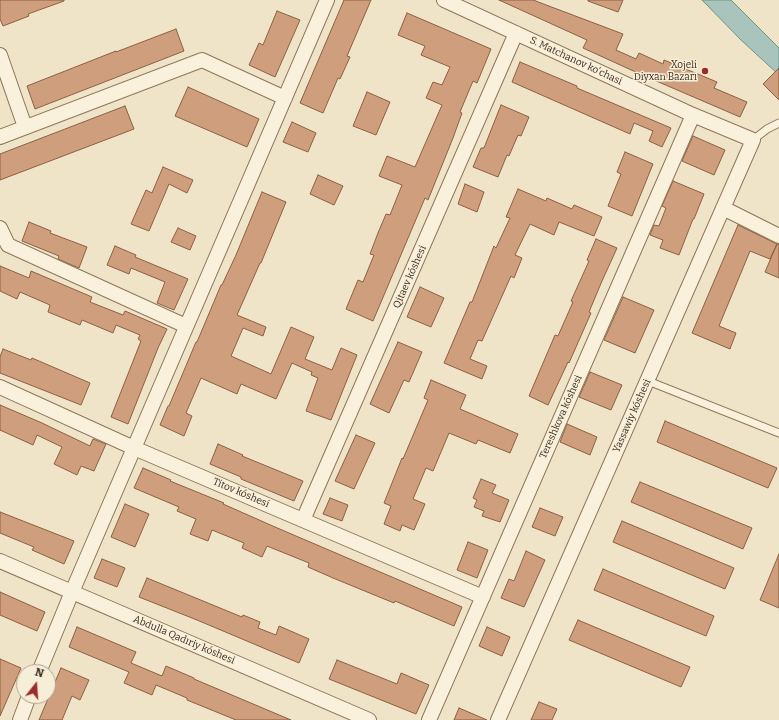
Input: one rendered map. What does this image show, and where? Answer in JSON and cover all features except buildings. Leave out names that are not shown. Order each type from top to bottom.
[{"type":"street","points":[[42,664],[327,0]]},
{"type":"street","name":"S. Matchanov ko'chasi","points":[[444,0],[693,115],[753,140]]},
{"type":"street","name":"Qitaev kóshesi","points":[[304,520],[516,33]]},
{"type":"street","points":[[0,55],[25,127]]},
{"type":"street","points":[[0,137],[202,60],[285,98]]},
{"type":"street","name":"Tereshkova kóshesi","points":[[429,720],[693,115]]},
{"type":"street","name":"Yassawiy kóshesi","points":[[498,720],[753,140]]},
{"type":"street","points":[[723,208],[779,236]]},
{"type":"street","points":[[0,228],[8,245],[186,326]]},
{"type":"street","name":"Titov kóshesi","points":[[0,387],[134,448],[483,597]]},
{"type":"street","name":"Abdulla Qadıriy kóshesi","points":[[0,561],[368,720]]},
{"type":"street","points":[[20,720],[26,704]]},
{"type":"lane","name":"Yassawiy kóshesi","points":[[753,140],[767,129],[779,123]]},
{"type":"lane","points":[[648,381],[779,433]]},
{"type":"water","points":[[702,0],[731,0],[779,48],[779,75],[741,40]]},
{"type":"place","name":"Xojeli Diyxan Bazarı","points":[[705,71]]}]
